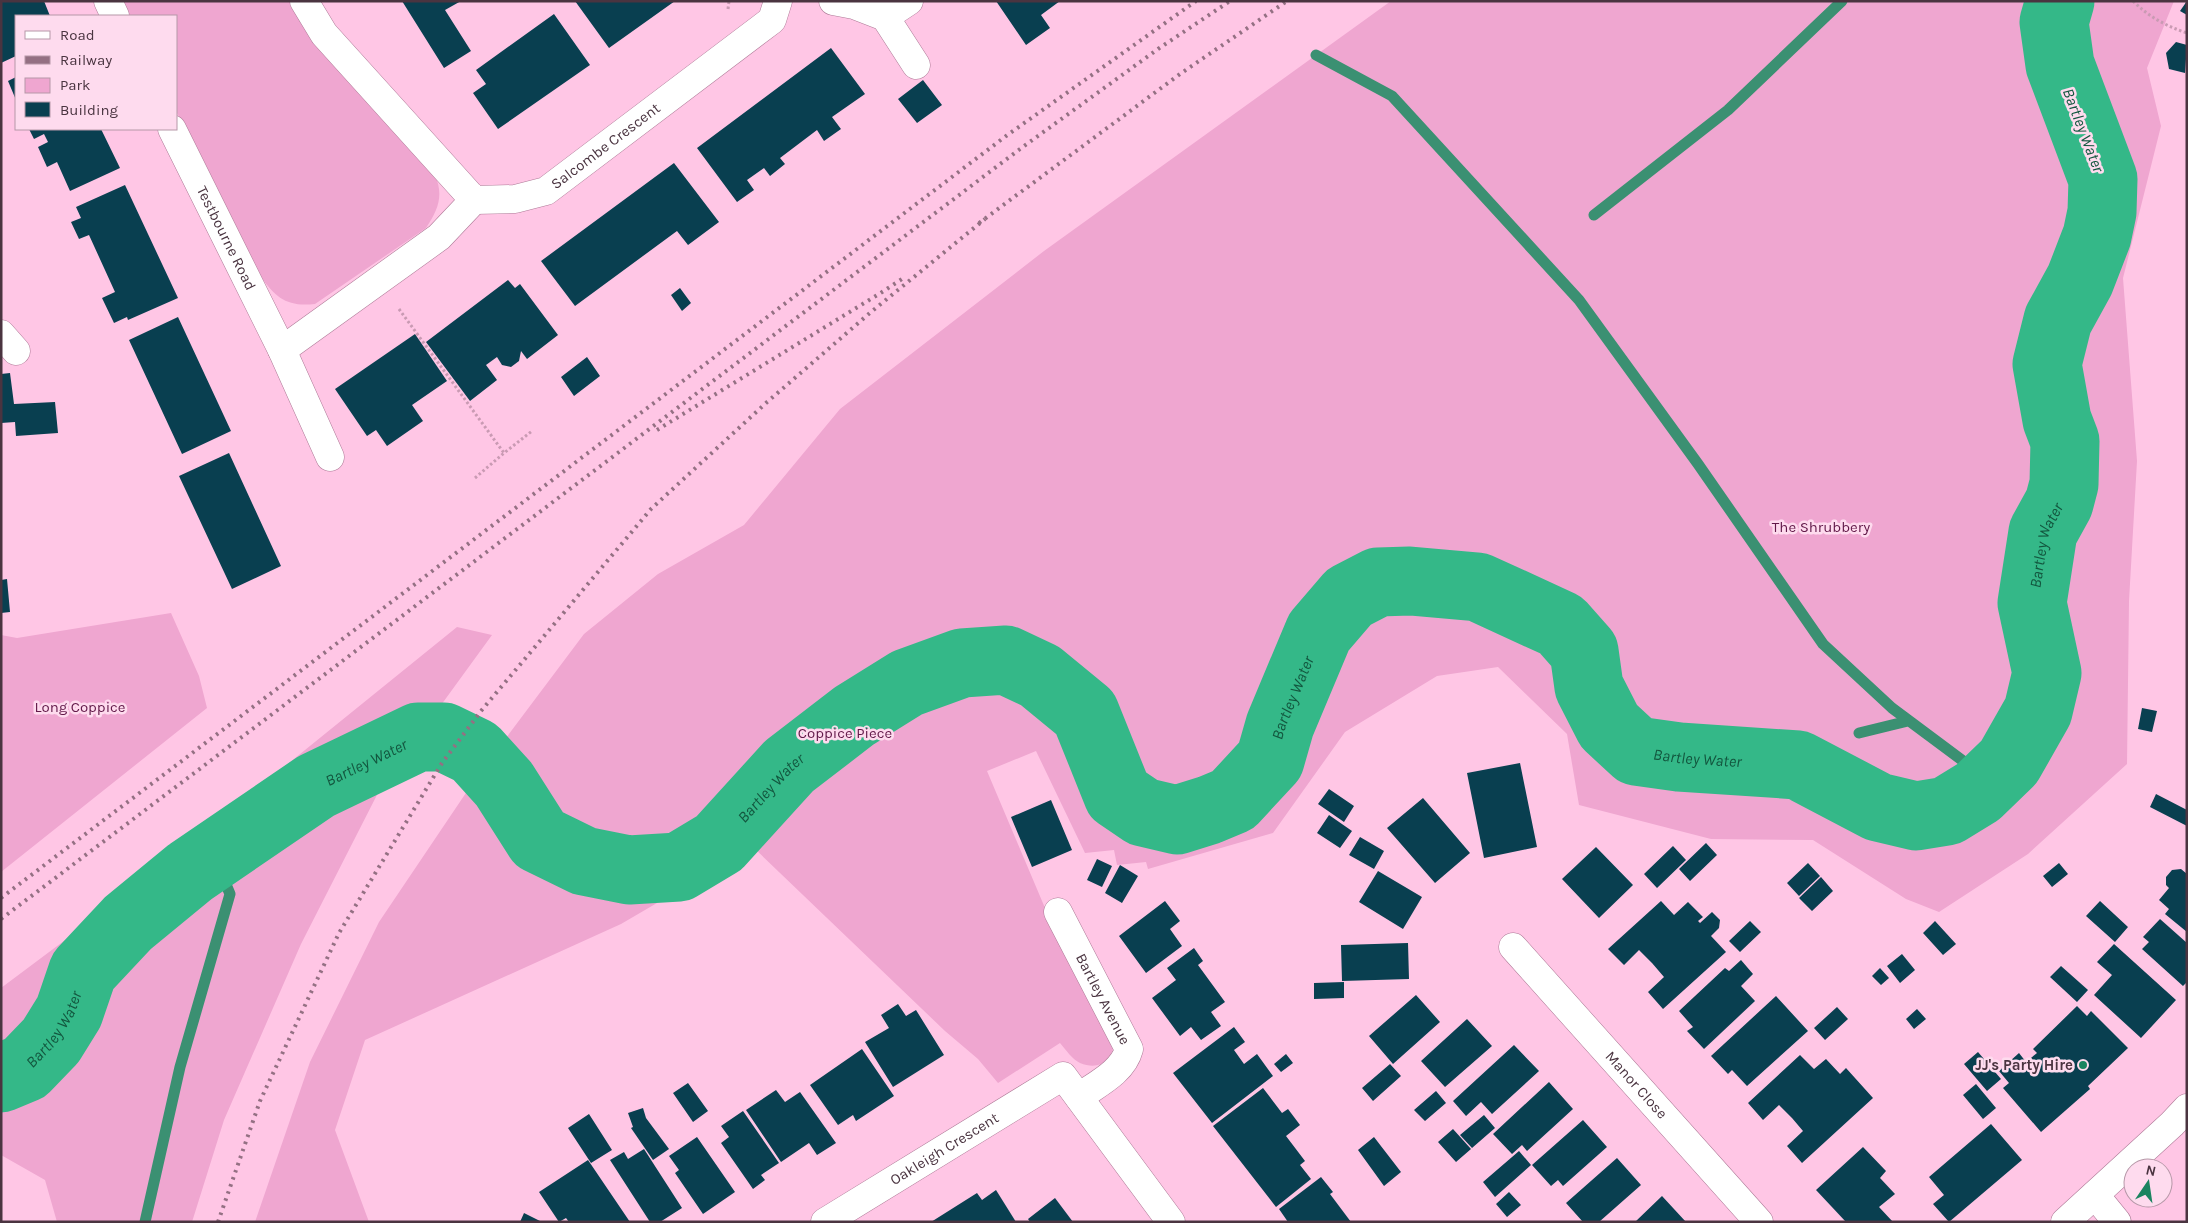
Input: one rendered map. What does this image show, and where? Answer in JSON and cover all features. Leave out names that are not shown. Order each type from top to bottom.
[{"type":"street","points":[[108,1],[115,15]]},
{"type":"street","points":[[282,350],[439,237],[474,200],[324,34],[304,1]]},
{"type":"street","name":"Salcombe Crescent","points":[[474,200],[515,198],[546,191],[772,20],[778,1]]},
{"type":"street","points":[[833,1],[854,5],[884,17],[916,65]]},
{"type":"street","points":[[884,17],[909,1]]},
{"type":"street","name":"Testbourne Road","points":[[172,130],[282,350],[330,457]]},
{"type":"street","name":"Bartley Avenue","points":[[1058,912],[1128,1049],[1121,1067],[1071,1086]]},
{"type":"street","name":"Manor Close","points":[[1514,947],[1759,1222]]},
{"type":"street","points":[[1071,1086],[1171,1222]]},
{"type":"street","name":"Oakleigh Crescent","points":[[824,1222],[1071,1086]]},
{"type":"street","points":[[2065,1222],[2187,1108]]},
{"type":"street","points":[[2095,1195],[2117,1222]]},
{"type":"path","points":[[2133,1],[2145,13],[2167,26],[2187,33]]},
{"type":"path","points":[[378,280],[504,453]]},
{"type":"path","points":[[474,478],[532,430]]},
{"type":"green space","points":[[123,1],[292,1],[435,175],[439,190],[438,203],[434,215],[426,228],[315,304],[297,304],[277,296],[261,277],[178,115],[178,15],[130,15]]},
{"type":"green space","points":[[1391,1],[2174,1],[2147,68],[2161,126],[2123,278],[2137,461],[2129,601],[2127,764],[2028,854],[1939,912],[1906,899],[1813,840],[1711,839],[1579,805],[1567,734],[1498,667],[1437,676],[1345,732],[1273,833],[1148,869],[1146,862],[1117,865],[1114,850],[1085,853],[1036,751],[987,771],[1045,908],[1114,1043],[1111,1055],[1103,1063],[1093,1066],[1080,1063],[1060,1043],[998,1083],[978,1059],[945,1031],[753,847],[621,924],[365,1040],[335,1130],[369,1222],[255,1222],[310,1062],[379,922],[476,778],[584,634],[658,574],[744,525],[840,409],[1044,251]]},
{"type":"green space","name":"Long Coppice","points":[[171,613],[199,676],[207,708],[1,872],[1,635],[17,638]]},
{"type":"green space","points":[[457,627],[492,635],[380,789],[301,944],[224,1120],[192,1222],[57,1222],[45,1180],[1,1155],[1,988],[132,890]]},
{"type":"building","points":[[1,1],[44,1],[50,15],[15,15],[15,56],[1,63]]},
{"type":"building","points":[[402,1],[461,1],[445,10],[471,51],[444,68]]},
{"type":"building","points":[[575,1],[675,1],[609,48]]},
{"type":"building","points":[[996,1],[1060,1],[1041,15],[1050,28],[1026,45]]},
{"type":"building","points":[[2187,1],[2187,15],[2180,11]]},
{"type":"building","points":[[554,14],[590,65],[498,129],[473,93],[486,84],[476,70]]},
{"type":"building","points":[[2176,42],[2187,45],[2185,73],[2169,69],[2166,53]]},
{"type":"building","points":[[831,48],[865,94],[832,117],[841,129],[824,141],[817,130],[780,158],[785,164],[770,176],[764,168],[747,180],[754,190],[737,202],[697,148]]},
{"type":"building","points":[[15,78],[15,98],[8,81]]},
{"type":"building","points":[[923,80],[942,105],[917,123],[898,99]]},
{"type":"building","points":[[30,130],[101,130],[120,168],[70,191],[57,162],[47,167],[38,147],[48,142],[44,134],[34,139]]},
{"type":"building","points":[[674,163],[719,222],[688,245],[677,231],[575,306],[541,261]]},
{"type":"building","points":[[125,185],[178,298],[128,320],[127,317],[114,323],[102,298],[115,292],[89,235],[79,239],[71,222],[81,218],[76,207]]},
{"type":"building","points":[[508,280],[515,288],[520,284],[558,335],[527,359],[521,351],[519,361],[511,367],[502,365],[497,357],[486,365],[497,380],[470,401],[426,342]]},
{"type":"building","points":[[680,288],[691,303],[682,311],[671,295]]},
{"type":"building","points":[[178,317],[231,431],[182,454],[129,340]]},
{"type":"building","points":[[415,334],[447,381],[412,405],[423,421],[387,446],[376,430],[367,436],[335,389]]},
{"type":"building","points":[[587,357],[600,376],[574,396],[561,377]]},
{"type":"building","points":[[10,373],[14,404],[55,402],[58,433],[16,436],[15,422],[1,423],[1,374]]},
{"type":"building","points":[[229,453],[281,566],[232,589],[179,476]]},
{"type":"building","points":[[7,579],[10,612],[1,613],[1,580]]},
{"type":"building","points":[[2142,708],[2157,711],[2152,732],[2138,729]]},
{"type":"building","points":[[1520,763],[1537,847],[1484,858],[1467,773]]},
{"type":"building","points":[[1329,789],[1354,806],[1344,822],[1318,804]]},
{"type":"building","points":[[2156,794],[2187,810],[2187,826],[2150,807]]},
{"type":"building","points":[[1423,798],[1470,853],[1435,883],[1387,828]]},
{"type":"building","points":[[1051,800],[1072,850],[1032,867],[1011,817]]},
{"type":"building","points":[[1329,815],[1352,831],[1340,848],[1317,833]]},
{"type":"building","points":[[1360,837],[1384,851],[1374,869],[1349,855]]},
{"type":"building","points":[[1706,843],[1717,855],[1690,881],[1679,869]]},
{"type":"building","points":[[1673,846],[1686,860],[1657,888],[1644,874]]},
{"type":"building","points":[[1596,847],[1633,885],[1599,918],[1562,879]]},
{"type":"building","points":[[1097,859],[1112,866],[1102,887],[1087,880]]},
{"type":"building","points":[[1808,863],[1820,876],[1799,896],[1787,883]]},
{"type":"building","points":[[2059,863],[2068,874],[2052,887],[2043,876]]},
{"type":"building","points":[[1120,865],[1138,876],[1122,903],[1105,893]]},
{"type":"building","points":[[2181,869],[2187,874],[2187,932],[2165,914],[2169,909],[2159,900],[2169,888],[2166,885],[2166,877],[2172,870]]},
{"type":"building","points":[[1378,871],[1422,897],[1403,929],[1359,902]]},
{"type":"building","points":[[1821,877],[1833,891],[1812,911],[1799,898]]},
{"type":"building","points":[[1165,901],[1180,921],[1170,929],[1182,946],[1146,973],[1119,936]]},
{"type":"building","points":[[1661,901],[1674,915],[1688,902],[1703,917],[1698,921],[1700,923],[1712,912],[1720,920],[1719,928],[1711,936],[1726,952],[1663,1009],[1648,992],[1664,977],[1652,963],[1639,950],[1624,965],[1608,949]]},
{"type":"building","points":[[2100,901],[2128,927],[2115,942],[2086,916]]},
{"type":"building","points":[[2160,919],[2187,943],[2187,982],[2183,986],[2142,949],[2149,942],[2143,937]]},
{"type":"building","points":[[1750,921],[1761,932],[1740,952],[1729,941]]},
{"type":"building","points":[[1935,921],[1956,944],[1943,955],[1923,933]]},
{"type":"building","points":[[1408,943],[1409,979],[1342,981],[1341,945]]},
{"type":"building","points":[[2114,944],[2176,1000],[2141,1038],[2094,995],[2112,975],[2097,962]]},
{"type":"building","points":[[1194,948],[1203,961],[1198,965],[1225,1002],[1211,1012],[1221,1026],[1201,1040],[1191,1027],[1180,1036],[1152,998],[1176,980],[1167,968]]},
{"type":"building","points":[[1902,954],[1915,970],[1900,983],[1887,966]]},
{"type":"building","points":[[1741,960],[1753,974],[1741,986],[1755,1001],[1704,1049],[1687,1031],[1693,1027],[1679,1011],[1725,968],[1729,971]]},
{"type":"building","points":[[2061,966],[2088,990],[2077,1002],[2050,977]]},
{"type":"building","points":[[1880,968],[1889,978],[1881,985],[1872,976]]},
{"type":"building","points":[[1344,982],[1344,998],[1314,999],[1314,983]]},
{"type":"building","points":[[1416,995],[1440,1022],[1393,1064],[1369,1036]]},
{"type":"building","points":[[1776,996],[1808,1031],[1747,1086],[1732,1070],[1728,1074],[1711,1056]]},
{"type":"building","points":[[898,1004],[906,1016],[916,1010],[944,1055],[893,1087],[865,1042],[889,1028],[881,1015]]},
{"type":"building","points":[[2077,1006],[2087,1016],[2091,1011],[2128,1048],[2088,1086],[2090,1089],[2041,1132],[2003,1088],[2009,1083],[1999,1071],[2019,1053],[2026,1062],[2037,1053],[2033,1049]]},
{"type":"building","points":[[1837,1007],[1848,1019],[1825,1040],[1814,1028]]},
{"type":"building","points":[[1917,1009],[1926,1019],[1914,1029],[1906,1019]]},
{"type":"building","points":[[1467,1019],[1492,1046],[1445,1087],[1421,1061]]},
{"type":"building","points":[[1234,1027],[1245,1042],[1234,1050],[1244,1064],[1257,1054],[1273,1076],[1212,1123],[1173,1073]]},
{"type":"building","points":[[1514,1045],[1539,1071],[1492,1114],[1481,1102],[1466,1116],[1453,1101]]},
{"type":"building","points":[[862,1049],[894,1096],[856,1121],[853,1115],[838,1125],[810,1085]]},
{"type":"building","points":[[1978,1052],[2001,1079],[1987,1091],[1964,1064]]},
{"type":"building","points":[[1286,1054],[1293,1063],[1281,1072],[1274,1064]]},
{"type":"building","points":[[1800,1055],[1814,1069],[1826,1059],[1840,1074],[1846,1068],[1873,1098],[1802,1163],[1787,1146],[1803,1131],[1792,1118],[1779,1105],[1763,1120],[1748,1103]]},
{"type":"building","points":[[1390,1064],[1401,1076],[1373,1101],[1362,1088]]},
{"type":"building","points":[[1549,1082],[1573,1109],[1527,1151],[1522,1145],[1512,1154],[1493,1134]]},
{"type":"building","points":[[688,1083],[708,1111],[693,1122],[673,1093]]},
{"type":"building","points":[[1976,1084],[1996,1108],[1983,1119],[1963,1095]]},
{"type":"building","points":[[1263,1088],[1282,1113],[1288,1109],[1300,1125],[1286,1136],[1305,1161],[1300,1165],[1311,1179],[1276,1207],[1213,1126]]},
{"type":"building","points":[[776,1090],[785,1102],[800,1092],[836,1143],[817,1155],[809,1143],[781,1162],[746,1110]]},
{"type":"building","points":[[1436,1091],[1446,1103],[1425,1121],[1414,1110]]},
{"type":"building","points":[[643,1108],[646,1118],[669,1149],[653,1160],[631,1128],[633,1127],[628,1113]]},
{"type":"building","points":[[743,1111],[779,1163],[761,1175],[765,1180],[753,1189],[721,1143],[729,1137],[721,1126]]},
{"type":"building","points":[[589,1114],[612,1150],[591,1163],[568,1128]]},
{"type":"building","points":[[1484,1115],[1495,1128],[1472,1148],[1460,1135]]},
{"type":"building","points":[[1583,1120],[1607,1147],[1563,1186],[1558,1180],[1551,1186],[1532,1165]]},
{"type":"building","points":[[1991,1124],[2022,1160],[1949,1222],[1933,1204],[1944,1195],[1929,1177]]},
{"type":"building","points":[[1453,1129],[1471,1149],[1456,1162],[1438,1142]]},
{"type":"building","points":[[697,1137],[735,1192],[703,1214],[675,1173],[679,1170],[669,1156]]},
{"type":"building","points":[[1374,1137],[1401,1172],[1384,1186],[1358,1150]]},
{"type":"building","points":[[1863,1147],[1886,1171],[1880,1178],[1895,1194],[1879,1207],[1893,1222],[1846,1222],[1816,1190]]},
{"type":"building","points":[[644,1149],[682,1208],[660,1222],[650,1222],[610,1160],[624,1152],[628,1159]]},
{"type":"building","points":[[1519,1151],[1531,1165],[1495,1197],[1483,1182]]},
{"type":"building","points":[[1617,1158],[1641,1185],[1599,1222],[1583,1222],[1566,1203]]},
{"type":"building","points":[[588,1160],[630,1222],[569,1222],[566,1218],[559,1222],[539,1192]]},
{"type":"building","points":[[1321,1177],[1333,1192],[1330,1194],[1351,1222],[1288,1222],[1279,1209]]},
{"type":"building","points":[[996,1190],[1016,1222],[931,1222],[977,1193],[982,1200]]},
{"type":"building","points":[[1509,1192],[1521,1205],[1507,1217],[1496,1204]]},
{"type":"building","points":[[1662,1196],[1686,1222],[1635,1222]]},
{"type":"building","points":[[1055,1198],[1073,1222],[1030,1222],[1028,1219]]},
{"type":"building","points":[[524,1213],[542,1222],[520,1222]]},
{"type":"waterway","points":[[1594,215],[1728,110],[1842,1]]},
{"type":"waterway","name":"Bartley Water","points":[[1,1078],[25,1068],[51,1041],[69,1012],[83,971],[128,923],[190,872],[316,786],[418,737],[444,737],[475,752],[504,784],[539,839],[584,861],[629,870],[679,867],[719,843],[789,766],[854,716],[907,683],[962,663],[1006,660],[1040,676],[1085,713],[1118,795],[1143,812],[1177,820],[1233,800],[1270,760],[1280,725],[1319,632],[1349,597],[1378,582],[1410,581],[1478,587],[1561,625],[1584,651],[1589,687],[1609,726],[1636,751],[1679,757],[1798,765],[1878,807],[1916,816],[1947,811],[1978,792],[2009,762],[2038,711],[2047,673],[2032,603],[2043,532],[2059,503],[2064,484],[2065,441],[2057,420],[2047,364],[2058,320],[2080,280],[2097,236],[2102,212],[2103,179],[2060,65],[2054,22],[2060,1]]},
{"type":"waterway","points":[[1316,55],[1392,96],[1579,300],[1698,464],[1823,644],[1892,708],[1990,781]]},
{"type":"waterway","points":[[1859,733],[1908,721]]},
{"type":"waterway","points":[[145,1222],[180,1067],[230,894],[214,856]]},
{"type":"railway","points":[[1,898],[1006,136],[1196,1]]},
{"type":"railway","points":[[1,919],[1020,149],[1158,49],[1230,1]]},
{"type":"railway","points":[[979,223],[1180,74],[1287,1]]},
{"type":"railway","points":[[218,1222],[260,1101],[339,933],[442,763],[481,711],[651,509],[766,403],[871,312],[985,219]]},
{"type":"railway","points":[[657,430],[902,279]]},
{"type":"place","name":"JJ's Party Hire","points":[[2083,1065]]},
{"type":"park label","name":"The Shrubbery","points":[[1821,527]]},
{"type":"park label","name":"Coppice Piece","points":[[845,733]]}]
